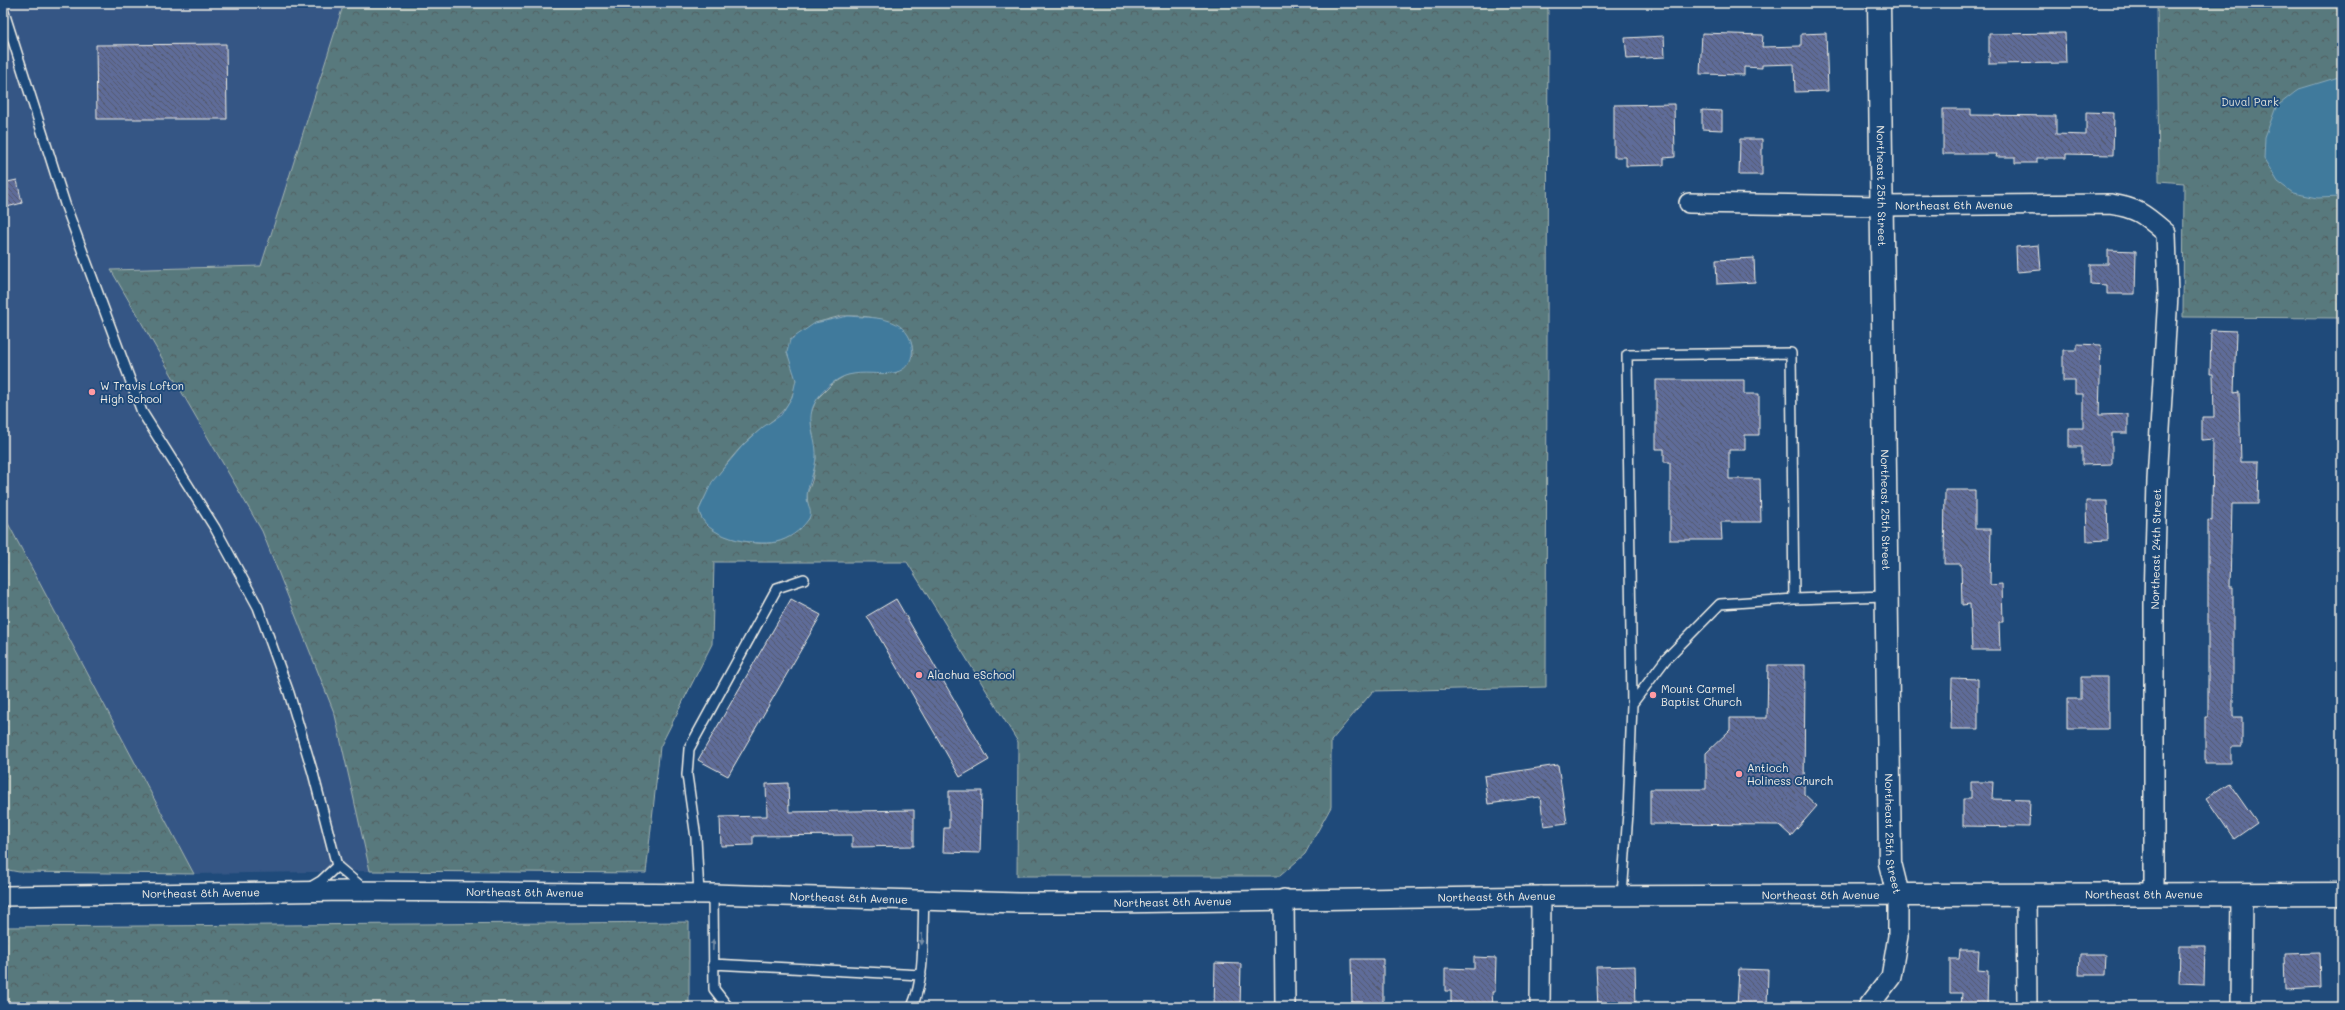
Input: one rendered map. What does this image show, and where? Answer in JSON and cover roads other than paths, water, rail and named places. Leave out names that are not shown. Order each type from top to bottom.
[{"type":"street","name":"Northeast 25th Street","points":[[1868,1007],[1890,977],[1898,936],[1898,895],[1890,863],[1879,3]]},
{"type":"street","name":"Northeast 6th Avenue","points":[[1689,203],[1881,206],[2110,204],[2129,207],[2145,215]]},
{"type":"street","name":"Northeast 24th Street","points":[[2145,215],[2166,233],[2168,295],[2157,480],[2154,603],[2154,893]]},
{"type":"street","name":"Northeast 8th Avenue","points":[[3,896],[302,892],[706,894],[924,900],[1117,903],[1284,899],[1622,895],[2154,893],[2342,894]]},
{"type":"street","points":[[2026,894],[2027,1007]]},
{"type":"street","points":[[2242,894],[2242,1007]]},
{"type":"street","points":[[1540,1007],[1541,896]]},
{"type":"street","points":[[1284,899],[1285,1007]]},
{"type":"lane","points":[[3,8],[65,204],[142,412],[215,528],[258,607],[291,700],[337,866],[354,882],[368,892]]},
{"type":"lane","points":[[1622,895],[1628,813],[1632,704],[1628,355],[1791,353],[1794,599]]},
{"type":"lane","points":[[728,1007],[722,1002],[714,989],[706,894],[686,775],[689,749],[777,588],[804,579]]},
{"type":"lane","points":[[1632,704],[1666,660],[1720,604],[1794,599],[1886,596]]},
{"type":"lane","points":[[302,892],[321,881],[337,866]]},
{"type":"lane","points":[[914,1006],[921,975],[924,900]]},
{"type":"lane","points":[[712,964],[921,975]]},
{"type":"place","name":"W Travis Lofton High School","points":[[92,392]]},
{"type":"place","name":"Alachua eSchool","points":[[919,675]]},
{"type":"place","name":"Mount Carmel Baptist Church","points":[[1653,695]]},
{"type":"place","name":"Antioch Holiness Church","points":[[1739,774]]},
{"type":"park label","name":"Duval Park","points":[[2250,102]]}]
